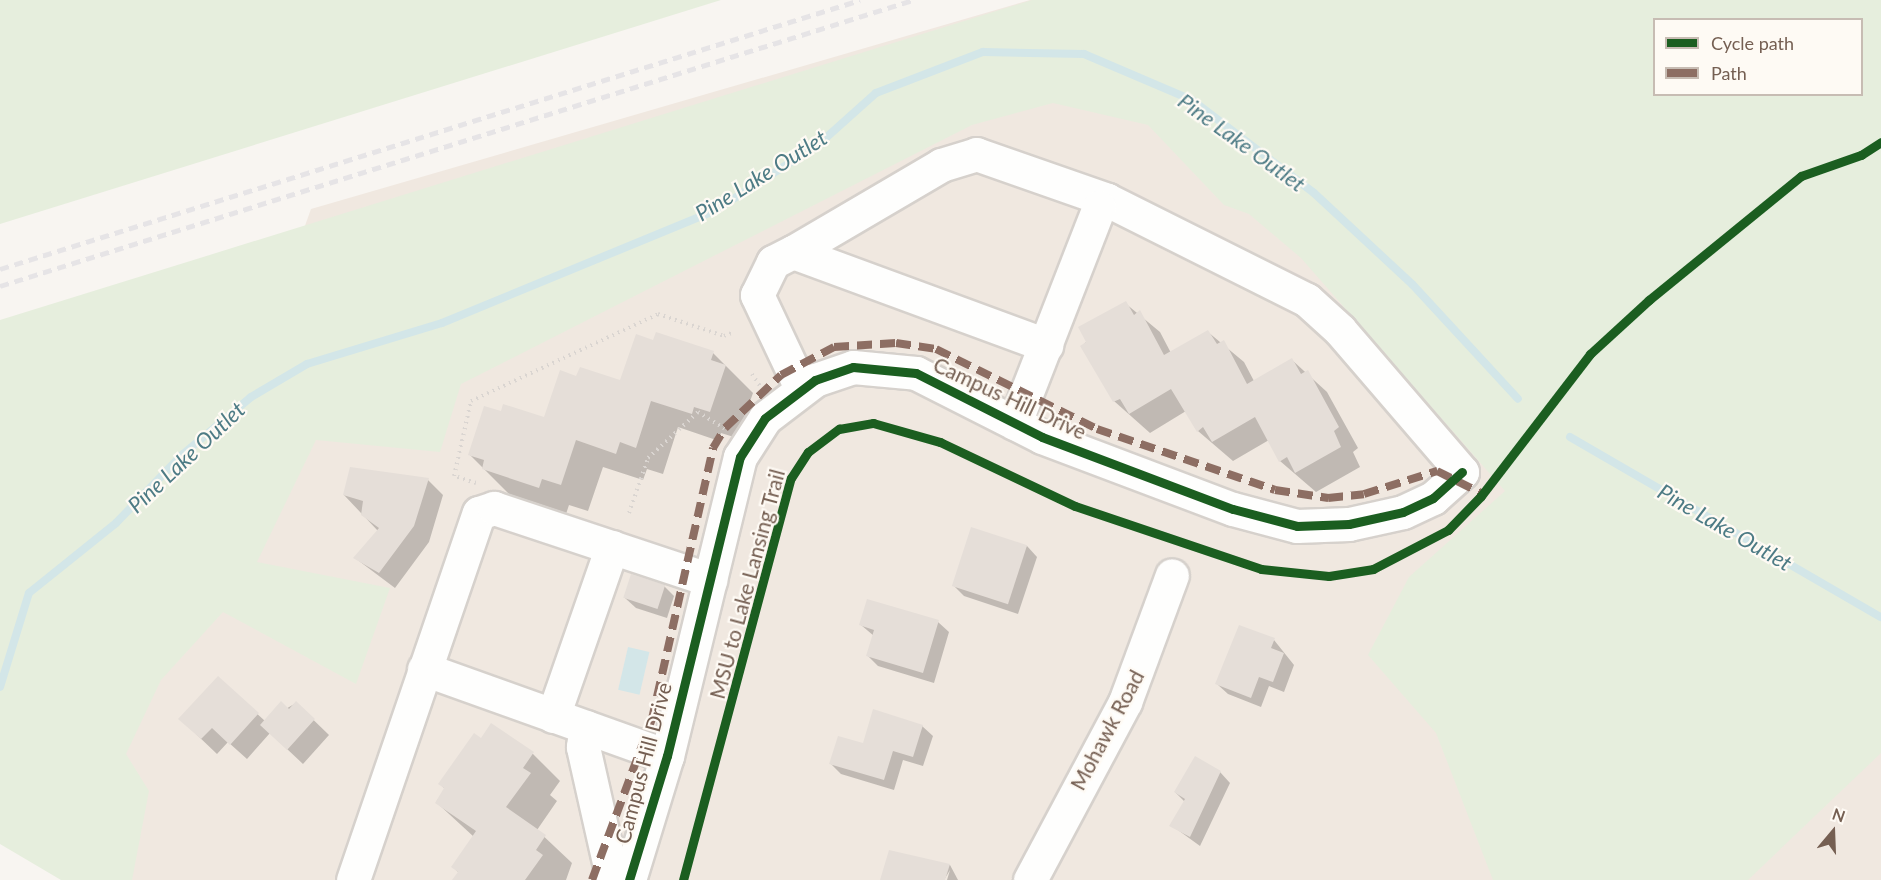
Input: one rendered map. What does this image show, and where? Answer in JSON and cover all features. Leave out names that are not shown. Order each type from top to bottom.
[{"type":"street","points":[[801,388],[758,295],[773,262],[941,165],[976,154],[1107,200],[1099,207],[1015,423]]},
{"type":"street","name":"Campus Hill Drive","points":[[629,880],[667,756],[740,457],[765,418],[801,388],[853,367],[916,373],[1015,423],[1223,506],[1298,526],[1349,524],[1403,512],[1433,498],[1462,472],[1340,330],[1307,300],[1107,200]]},
{"type":"street","points":[[793,252],[1046,345]]},
{"type":"street","points":[[352,880],[424,669],[484,509],[710,580]]},
{"type":"street","points":[[553,716],[612,548]]},
{"type":"street","name":"Mohawk Road","points":[[1030,880],[1125,702],[1172,575]]},
{"type":"street","points":[[424,669],[667,756]]},
{"type":"street","points":[[586,728],[583,747],[613,880]]},
{"type":"path","points":[[486,486],[454,476],[471,401],[658,314],[723,336],[734,332]]},
{"type":"path","points":[[752,374],[764,391]]},
{"type":"path","points":[[629,513],[648,458],[698,412],[719,419],[725,428]]},
{"type":"shaded area","points":[[1030,0],[1095,0],[1881,638],[1881,880],[70,880],[311,209]]},
{"type":"shaded area","points":[[628,647],[649,652],[640,695],[618,690]]},
{"type":"green space","points":[[0,0],[721,0],[0,224]]},
{"type":"green space","points":[[1032,0],[1881,0],[1881,753],[1748,880],[1493,880],[1436,733],[1368,655],[1409,577],[1505,491],[1301,258],[1249,214],[1224,205],[1148,125],[1053,103],[972,125],[461,384],[440,452],[316,440],[257,562],[390,588],[356,684],[223,612],[161,680],[126,754],[149,791],[132,880],[61,880],[0,844],[0,320]]},
{"type":"building","points":[[1126,301],[1134,315],[1140,310],[1164,355],[1208,330],[1217,344],[1224,340],[1247,384],[1292,358],[1301,374],[1308,370],[1339,427],[1334,431],[1341,447],[1295,473],[1287,457],[1279,462],[1255,417],[1212,442],[1203,427],[1197,432],[1171,389],[1129,414],[1120,399],[1113,402],[1080,346],[1086,342],[1078,327]]},
{"type":"building","points":[[656,332],[714,351],[711,360],[726,365],[710,412],[694,407],[692,414],[651,401],[636,448],[620,442],[616,454],[576,440],[561,485],[542,479],[539,488],[482,469],[484,460],[468,455],[484,406],[501,411],[503,404],[544,417],[560,370],[576,376],[580,367],[620,380],[636,334],[653,340]]},
{"type":"building","points":[[350,467],[429,478],[414,526],[379,573],[353,558],[379,528],[361,515],[363,501],[343,495]]},
{"type":"building","points":[[971,527],[1027,545],[1008,604],[952,586]]},
{"type":"building","points":[[631,574],[665,585],[658,609],[623,598]]},
{"type":"building","points":[[867,599],[939,620],[923,673],[866,656],[874,630],[859,625]]},
{"type":"building","points":[[1239,625],[1275,638],[1271,648],[1284,653],[1273,682],[1259,677],[1251,698],[1215,684]]},
{"type":"building","points":[[218,676],[259,713],[230,745],[212,728],[201,739],[178,719]]},
{"type":"building","points":[[281,701],[289,709],[296,701],[315,719],[287,750],[260,725]]},
{"type":"building","points":[[873,709],[923,725],[913,757],[893,751],[884,780],[829,764],[838,736],[863,743]]},
{"type":"building","points":[[491,723],[534,752],[523,768],[531,773],[506,807],[546,835],[536,850],[543,855],[525,880],[452,880],[458,872],[451,867],[476,831],[435,803],[444,788],[438,784],[474,733],[481,738]]},
{"type":"building","points":[[1195,756],[1221,771],[1190,837],[1169,826],[1185,799],[1174,792]]},
{"type":"building","points":[[889,850],[950,864],[945,880],[880,880]]},
{"type":"waterway","name":"Pine Lake Outlet","points":[[0,687],[29,593],[116,523],[182,455],[251,397],[307,364],[442,323],[716,210],[819,144],[876,93],[983,52],[1084,54],[1192,100],[1314,193],[1412,284],[1518,399]]},
{"type":"waterway","name":"Pine Lake Outlet","points":[[1570,437],[1881,617]]},
{"type":"railway","points":[[0,269],[860,0]]},
{"type":"railway","points":[[0,286],[913,0]]},
{"type":"marked path","points":[[592,880],[652,719],[713,448],[725,428],[781,375],[834,347],[896,343],[936,349],[1097,429],[1275,490],[1328,498],[1364,494],[1437,471],[1483,494]]},
{"type":"cycle path","name":"MSU to Lake Lansing Trail","points":[[683,880],[791,478],[808,452],[839,429],[873,423],[940,442],[1075,506],[1261,569],[1329,576],[1373,569],[1448,530],[1481,496],[1590,354],[1649,300],[1801,176],[1861,155],[1881,142]]},
{"type":"cycle path","points":[[629,880],[667,756],[740,457],[765,418],[815,380],[853,367],[916,373],[1042,437],[1233,509],[1297,526],[1349,524],[1403,512],[1433,498],[1462,472]]}]
